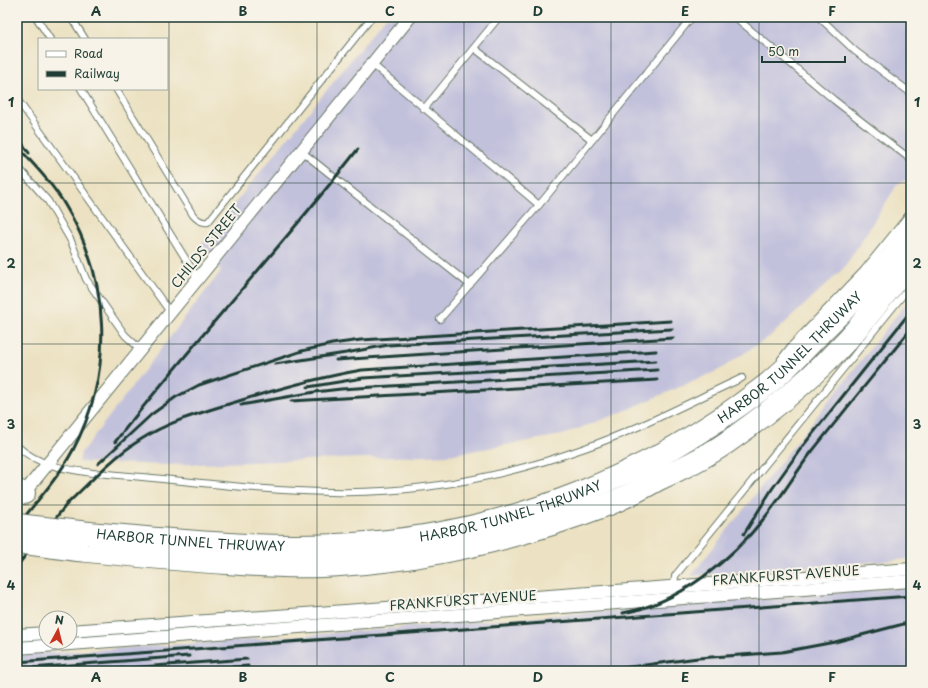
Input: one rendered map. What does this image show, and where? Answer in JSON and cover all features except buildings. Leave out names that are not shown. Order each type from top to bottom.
[{"type":"highway","name":"HARBOR TUNNEL THRUWAY","points":[[17,526],[158,559],[273,566],[340,565],[434,553],[491,542],[555,524],[611,503],[675,472],[730,440],[782,401],[846,341],[902,257],[911,232]]},
{"type":"highway","name":"HARBOR TUNNEL THRUWAY","points":[[17,542],[83,541],[298,546],[368,543],[429,535],[481,525],[526,513],[567,498],[616,477],[669,451],[717,422],[747,387],[782,371],[869,284],[902,257]]},
{"type":"street","name":"CHILDS STREET","points":[[21,492],[48,464],[410,17]]},
{"type":"street","name":"FRANKFURST AVENUE","points":[[17,648],[674,593],[911,569]]},
{"type":"street","name":"FRANKFURST AVENUE","points":[[78,630],[498,599],[674,593],[911,580]]},
{"type":"street","points":[[17,635],[38,634]]},
{"type":"lane","points":[[36,17],[49,38]]},
{"type":"lane","points":[[71,17],[84,38]]},
{"type":"lane","points":[[117,90],[193,215],[198,221],[204,223],[208,222],[372,17]]},
{"type":"lane","points":[[424,109],[499,17]]},
{"type":"lane","points":[[440,319],[539,205],[692,17]]},
{"type":"lane","points":[[735,17],[834,100],[909,158],[911,154]]},
{"type":"lane","points":[[819,17],[855,51],[911,93]]},
{"type":"lane","points":[[474,48],[592,140]]},
{"type":"lane","points":[[372,64],[539,205]]},
{"type":"lane","points":[[82,90],[198,279]]},
{"type":"lane","points":[[17,99],[170,312]]},
{"type":"lane","points":[[301,151],[470,285]]},
{"type":"lane","points":[[17,166],[48,202],[71,241],[86,279],[125,335],[140,349]]},
{"type":"lane","points":[[777,364],[791,346],[864,270],[902,257],[911,212]]},
{"type":"lane","points":[[674,593],[674,576],[911,286]]},
{"type":"lane","points":[[17,446],[27,454],[62,469],[93,473],[290,491],[346,492],[414,488],[460,482],[500,474],[586,448],[637,426],[747,387],[772,370]]},
{"type":"shaded area","points":[[386,17],[911,17],[911,177],[897,185],[844,268],[772,335],[719,370],[622,412],[562,435],[449,455],[168,465],[79,462],[81,453],[221,271],[201,245]]},
{"type":"shaded area","points":[[911,297],[911,559],[691,576]]},
{"type":"shaded area","points":[[911,587],[911,671],[17,671],[17,655],[245,640]]},
{"type":"railway","points":[[17,136],[29,153]]},
{"type":"railway","points":[[17,146],[54,189],[65,205],[80,234],[91,264],[99,295],[102,326],[101,358],[96,389],[86,420],[73,450],[61,470],[17,526]]},
{"type":"railway","points":[[115,442],[358,149]]},
{"type":"railway","points":[[744,534],[772,489],[802,447],[911,311]]},
{"type":"railway","points":[[98,464],[152,414],[176,397],[199,385],[302,351],[332,344],[361,340],[671,321]]},
{"type":"railway","points":[[275,364],[388,345],[672,329]]},
{"type":"railway","points":[[623,613],[644,608],[684,590],[703,577],[737,548],[778,501],[810,454],[911,329]]},
{"type":"railway","points":[[336,360],[673,338]]},
{"type":"railway","points":[[67,504],[120,454],[152,433],[176,421],[202,412],[301,383],[362,370],[656,351]]},
{"type":"railway","points":[[308,387],[363,378],[656,361]]},
{"type":"railway","points":[[241,405],[341,389],[657,370]]},
{"type":"railway","points":[[291,401],[657,380]]},
{"type":"railway","points":[[17,566],[71,499]]},
{"type":"railway","points":[[17,662],[911,596]]},
{"type":"railway","points":[[600,671],[698,658],[782,652],[835,642],[911,622]]},
{"type":"railway","points":[[17,669],[189,656]]},
{"type":"railway","points":[[87,671],[247,659]]},
{"type":"railway","points":[[176,671],[248,666]]}]
